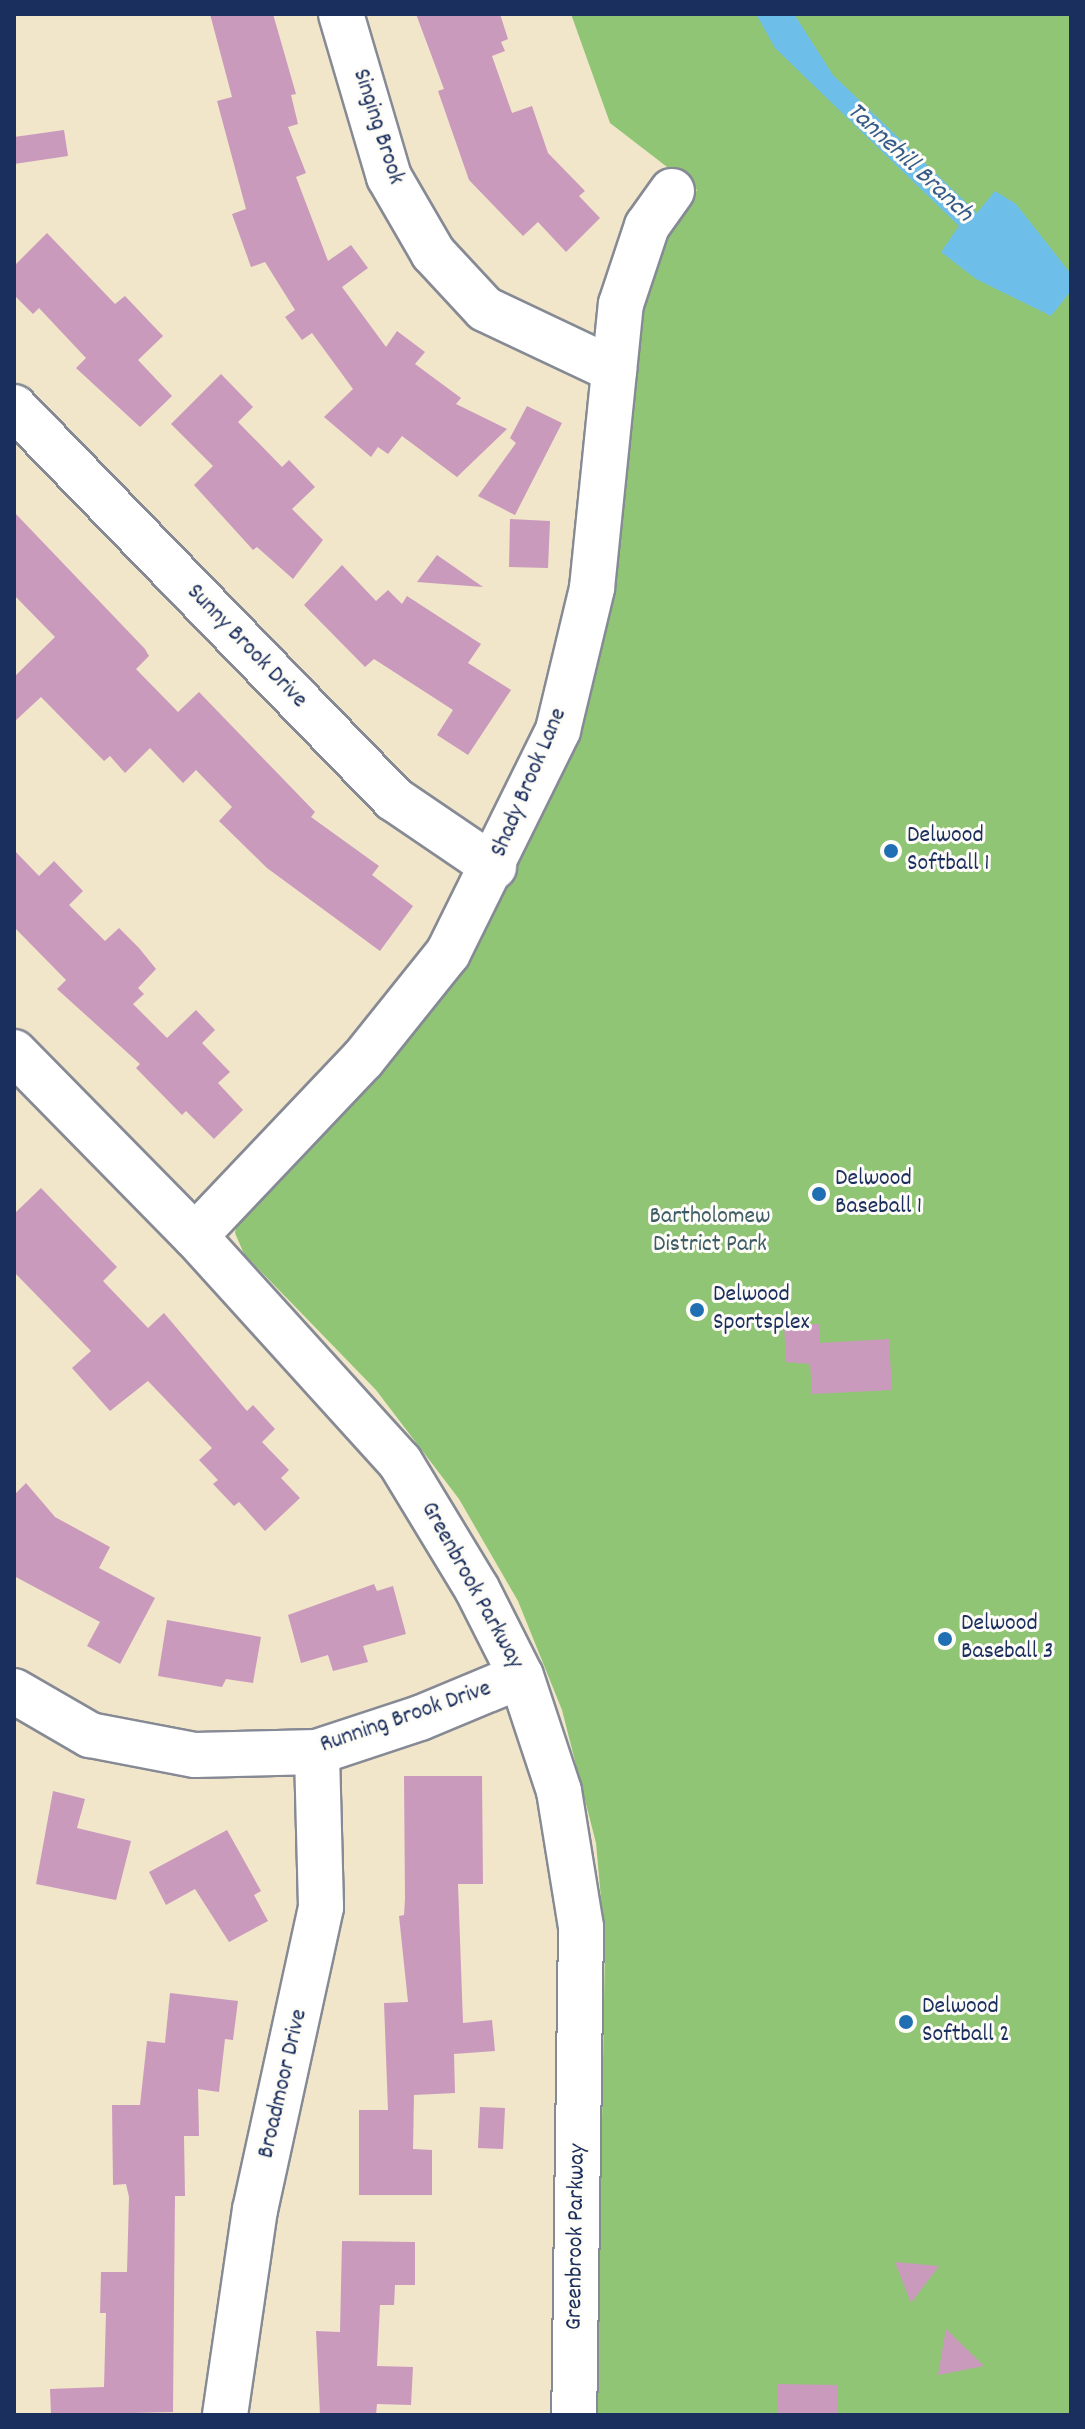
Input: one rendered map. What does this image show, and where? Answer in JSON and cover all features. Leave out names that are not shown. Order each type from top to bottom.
[{"type":"street","name":"Singing Brook","points":[[341,14],[389,177],[433,253],[485,309],[614,370]]},
{"type":"street","name":"Shady Brook Lane","points":[[195,1236],[382,1035],[448,953],[494,867],[558,730],[586,617],[621,304],[647,226],[672,191]]},
{"type":"street","name":"Sunny Brook Drive","points":[[14,407],[394,799],[494,867]]},
{"type":"street","name":"Greenbrook Parkway","points":[[14,1052],[195,1236],[400,1462],[477,1589],[521,1676],[559,1791],[581,1927],[574,2415]]},
{"type":"street","name":"Running Brook Drive","points":[[14,1691],[90,1735],[195,1755],[317,1752],[420,1718],[521,1676]]},
{"type":"street","name":"Broadmoor Drive","points":[[225,2415],[255,2210],[321,1907],[317,1752]]},
{"type":"green space","name":"Bartholomew District Park","points":[[571,14],[1071,14],[1071,2415],[597,2415],[605,1943],[596,1843],[562,1710],[518,1601],[459,1499],[376,1390],[244,1254],[235,1233],[237,1223],[481,931],[527,848],[568,754],[636,326],[670,233],[697,190],[610,123]]},
{"type":"water","name":"Tannehill Branch","points":[[756,14],[794,14],[833,75],[977,213],[995,191],[1016,204],[1071,274],[1071,291],[1051,316],[976,279],[941,252],[959,226],[775,48]]},
{"type":"building","points":[[210,14],[273,14],[296,94],[291,95],[298,124],[288,127],[306,173],[296,177],[328,261],[351,245],[368,268],[342,287],[386,347],[397,331],[425,352],[415,364],[461,398],[456,404],[507,429],[457,477],[402,436],[388,454],[378,447],[371,457],[324,417],[353,389],[312,333],[302,340],[285,317],[295,310],[265,262],[251,267],[232,214],[246,209],[217,101],[232,97]]},
{"type":"building","points":[[416,14],[500,14],[508,39],[501,42],[505,51],[492,56],[512,113],[532,106],[548,153],[585,191],[579,196],[600,218],[566,252],[538,222],[523,236],[469,180],[438,91],[444,89]]},
{"type":"building","points":[[64,130],[68,156],[14,164],[14,137]]},
{"type":"building","points":[[47,233],[115,304],[125,296],[163,336],[138,360],[172,396],[140,427],[76,368],[86,358],[39,308],[33,314],[14,295],[14,266]]},
{"type":"building","points":[[221,374],[253,407],[238,422],[282,467],[289,460],[315,487],[292,509],[323,540],[293,579],[257,547],[253,550],[194,485],[213,466],[171,424]]},
{"type":"building","points":[[527,406],[562,423],[515,515],[478,496],[516,443],[510,438]]},
{"type":"building","points":[[14,512],[145,649],[149,656],[136,669],[178,712],[199,692],[315,812],[311,817],[379,866],[372,875],[413,906],[380,951],[267,868],[219,821],[232,807],[196,770],[183,783],[150,748],[125,773],[110,756],[104,761],[41,697],[14,722],[14,677],[55,637],[14,595]]},
{"type":"building","points":[[510,519],[550,521],[548,568],[509,567]]},
{"type":"building","points":[[437,555],[483,587],[417,582]]},
{"type":"building","points":[[342,565],[376,601],[388,590],[402,604],[407,596],[481,644],[468,663],[511,690],[468,755],[437,735],[453,710],[374,659],[365,667],[304,605]]},
{"type":"building","points":[[14,850],[39,876],[54,861],[83,891],[69,905],[105,941],[119,928],[139,948],[156,969],[138,988],[144,994],[133,1004],[167,1038],[196,1010],[215,1030],[202,1043],[230,1072],[218,1083],[243,1110],[214,1139],[186,1111],[182,1115],[136,1068],[140,1064],[57,989],[66,980],[14,927]]},
{"type":"building","points":[[41,1188],[117,1267],[103,1281],[148,1328],[164,1313],[247,1411],[253,1405],[275,1429],[262,1442],[289,1470],[281,1478],[300,1498],[265,1531],[239,1502],[234,1506],[213,1484],[218,1480],[199,1460],[212,1448],[148,1381],[110,1411],[72,1368],[91,1351],[14,1272],[14,1214]]},
{"type":"building","points":[[820,1324],[820,1343],[889,1339],[892,1390],[812,1394],[810,1364],[786,1362],[784,1325]]},
{"type":"building","points":[[26,1483],[55,1517],[110,1547],[99,1568],[155,1598],[120,1664],[87,1646],[100,1622],[14,1576],[14,1495]]},
{"type":"building","points":[[374,1584],[377,1591],[393,1586],[406,1634],[363,1646],[368,1662],[333,1671],[328,1655],[301,1663],[288,1615]]},
{"type":"building","points":[[167,1620],[261,1637],[253,1683],[226,1679],[222,1687],[158,1676]]},
{"type":"building","points":[[404,1776],[482,1776],[483,1884],[458,1884],[463,2023],[492,2020],[495,2051],[454,2054],[455,2093],[414,2095],[413,2149],[432,2150],[432,2195],[359,2195],[359,2110],[388,2110],[384,2003],[408,2002],[399,1916],[404,1915],[405,1899]]},
{"type":"building","points":[[53,1791],[85,1799],[77,1828],[131,1841],[116,1900],[36,1884]]},
{"type":"building","points":[[227,1830],[261,1891],[254,1895],[268,1921],[229,1942],[195,1889],[166,1905],[149,1872]]},
{"type":"building","points":[[170,1993],[238,2001],[233,2040],[225,2039],[219,2092],[198,2089],[199,2136],[184,2136],[185,2196],[175,2196],[173,2412],[51,2415],[50,2389],[104,2387],[106,2313],[100,2313],[101,2272],[127,2272],[129,2197],[126,2184],[113,2185],[112,2105],[140,2105],[147,2041],[165,2043]]},
{"type":"building","points":[[480,2107],[505,2108],[503,2149],[478,2148]]},
{"type":"building","points":[[342,2241],[415,2242],[415,2285],[395,2285],[394,2305],[380,2305],[377,2366],[413,2367],[411,2405],[377,2404],[376,2415],[320,2415],[316,2331],[340,2332]]},
{"type":"building","points":[[895,2262],[939,2266],[911,2303]]},
{"type":"building","points":[[946,2329],[984,2366],[938,2375]]},
{"type":"building","points":[[778,2384],[837,2385],[837,2415],[777,2415]]},
{"type":"place","name":"Delwood Softball 1","points":[[891,851]]},
{"type":"place","name":"Delwood Baseball 1","points":[[819,1194]]},
{"type":"place","name":"Delwood Sportsplex","points":[[697,1310]]},
{"type":"place","name":"Delwood Baseball 3","points":[[945,1639]]},
{"type":"place","name":"Delwood Softball 2","points":[[906,2022]]}]
